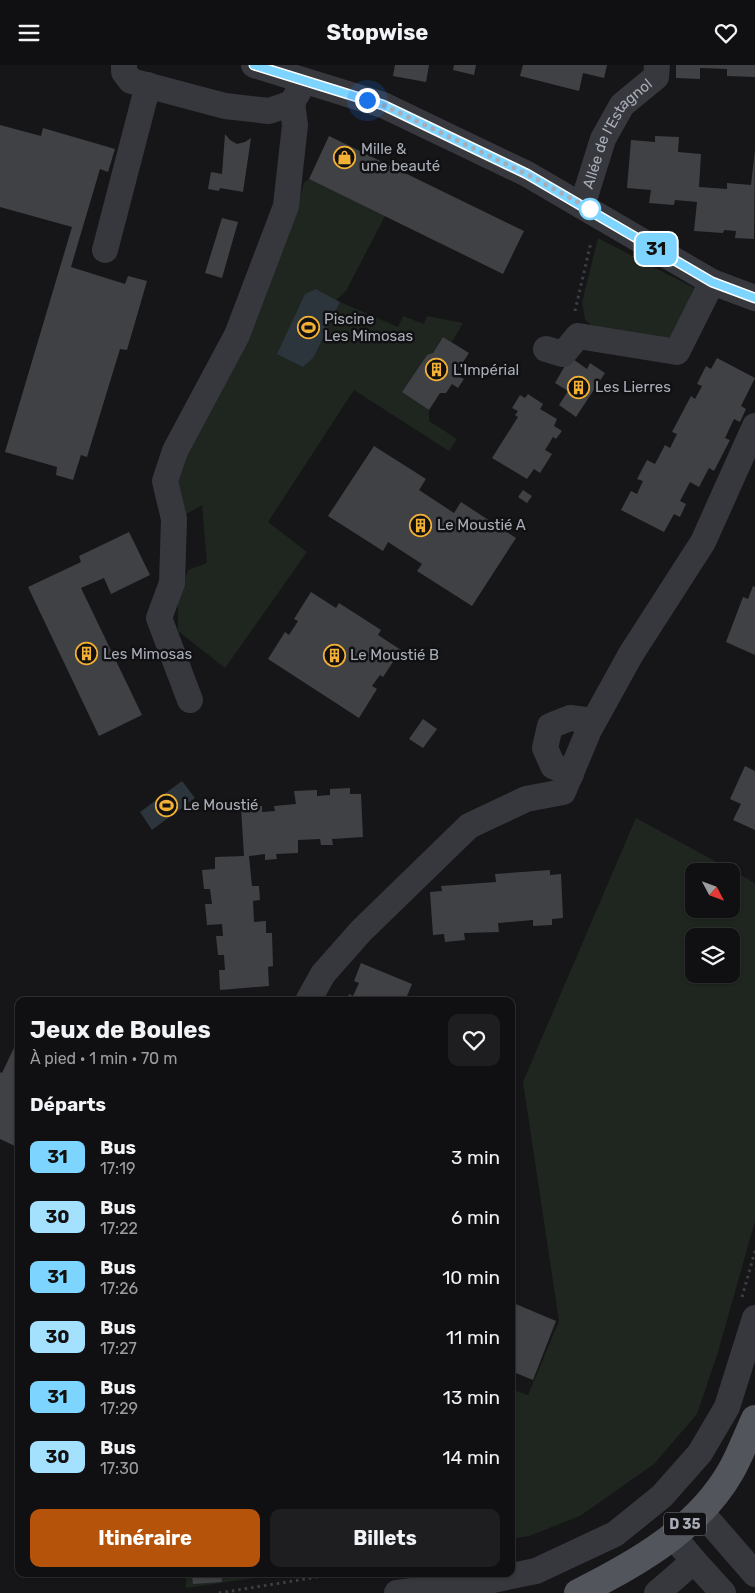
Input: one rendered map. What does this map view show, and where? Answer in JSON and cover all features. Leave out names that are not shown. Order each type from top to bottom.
[{"type":"main road","name":"D 35","points":[[578,1593],[630,1566],[701,1512],[731,1472],[755,1419]]},
{"type":"street","points":[[124,65],[124,72],[131,81],[225,106],[269,111],[292,103]]},
{"type":"street","points":[[254,65],[383,105],[527,174],[712,282],[755,298]]},
{"type":"street","name":"Allée de l'Estagnol","points":[[590,211],[603,139],[622,105],[656,77],[657,65]]},
{"type":"street","points":[[190,700],[159,618],[172,583],[174,519],[165,481],[175,451],[237,335],[286,207],[295,125],[292,103],[305,80]]},
{"type":"street","points":[[105,250],[148,85]]},
{"type":"street","points":[[546,349],[562,354],[578,336],[677,352],[712,282]]},
{"type":"street","points":[[310,997],[323,974],[361,931],[469,826],[526,799],[563,792],[594,721],[631,654],[703,542],[755,426]]},
{"type":"street","points":[[571,774],[553,766],[545,748],[550,726],[570,718],[594,721]]},
{"type":"street","points":[[515,1575],[536,1571],[615,1534],[662,1496],[700,1453],[727,1407],[747,1313]]},
{"type":"street","points":[[701,1512],[755,1574]]},
{"type":"street","points":[[672,1535],[723,1593]]},
{"type":"street","points":[[657,1593],[694,1561]]},
{"type":"street","points":[[397,1593],[507,1577]]},
{"type":"path","points":[[578,336],[574,318],[590,211]]},
{"type":"path","points":[[747,1313],[755,1251]]},
{"type":"path","points":[[219,1593],[318,1577]]},
{"type":"shaded area","points":[[309,179],[385,216],[346,291],[336,300],[316,289],[314,357],[340,302],[398,327],[403,316],[424,324],[427,316],[463,323],[452,342],[443,337],[433,353],[427,355],[402,392],[429,410],[429,421],[457,439],[449,451],[354,390],[268,522],[307,552],[225,668],[178,631],[178,600],[188,570],[207,563],[202,505],[185,515],[172,480],[288,237],[304,183]]},
{"type":"shaded area","points":[[598,238],[694,288],[673,339],[591,325],[585,319],[582,302]]},
{"type":"shaded area","name":"Piscine Les Mimosas","points":[[316,289],[340,302],[314,357],[303,367],[277,354],[305,294]]},
{"type":"shaded area","name":"Le Moustié","points":[[182,781],[195,798],[152,830],[140,812]]},
{"type":"shaded area","points":[[636,818],[718,863],[685,863],[685,918],[740,918],[740,875],[755,883],[755,1221],[718,1352],[697,1414],[654,1464],[580,1516],[529,1536],[515,1538],[515,1390],[528,1395],[559,1321],[523,1082]]},
{"type":"shaded area","points":[[186,1577],[261,1577],[186,1588]]},
{"type":"building","points":[[395,65],[429,65],[426,82],[393,76]]},
{"type":"building","points":[[454,65],[476,65],[474,75],[453,70]]},
{"type":"building","points":[[523,65],[607,65],[604,78],[583,73],[579,91],[520,76]]},
{"type":"building","points":[[676,65],[755,65],[755,77],[727,76],[727,69],[700,68],[700,79],[676,78]]},
{"type":"building","points":[[0,125],[41,136],[43,128],[115,149],[108,172],[100,169],[71,267],[125,284],[128,276],[147,281],[127,350],[120,349],[87,457],[81,455],[73,480],[56,475],[57,467],[5,452],[72,227],[0,207]]},
{"type":"building","points":[[225,134],[237,144],[251,138],[243,192],[220,188],[219,191],[208,189],[211,172],[222,174]]},
{"type":"building","points":[[329,136],[524,231],[503,274],[309,179]]},
{"type":"building","points":[[655,136],[679,137],[678,152],[701,154],[699,187],[727,189],[727,183],[751,185],[755,149],[754,239],[735,238],[736,231],[724,230],[723,233],[694,231],[697,202],[675,200],[674,205],[649,203],[651,190],[627,188],[631,140],[655,142]]},
{"type":"building","points":[[222,218],[238,222],[222,278],[205,273]]},
{"type":"building","name":"L'Impérial","points":[[443,337],[469,353],[455,374],[464,379],[458,388],[452,384],[446,393],[440,393],[429,410],[402,392],[427,355],[433,353]]},
{"type":"building","name":"Les Lierres","points":[[570,357],[587,369],[590,363],[605,373],[576,417],[559,405],[568,391],[555,383]]},
{"type":"building","points":[[717,358],[755,378],[741,406],[746,409],[740,422],[734,419],[725,438],[730,440],[714,471],[709,468],[699,487],[690,482],[680,501],[686,504],[680,517],[674,514],[664,532],[621,510],[631,491],[637,494],[643,481],[637,479],[647,460],[655,464],[665,445],[670,448],[677,434],[672,432],[691,396],[695,399],[702,386],[697,384],[706,366],[711,369]]},
{"type":"building","points":[[528,394],[543,404],[540,409],[557,419],[554,426],[562,431],[556,439],[553,437],[545,450],[552,454],[540,473],[534,469],[527,479],[492,458],[518,417],[515,415],[518,411],[512,408],[520,395],[525,398]]},
{"type":"building","name":"Le Moustié A","points":[[374,446],[426,479],[419,490],[454,513],[461,502],[516,538],[472,606],[417,571],[422,564],[388,542],[383,551],[328,516]]},
{"type":"building","points":[[523,490],[532,496],[527,503],[518,497]]},
{"type":"building","name":"Les Mimosas","points":[[129,532],[150,575],[111,594],[104,578],[81,588],[142,715],[99,736],[28,587],[81,562],[79,556]]},
{"type":"building","points":[[753,586],[755,587],[755,655],[726,642],[743,597],[748,599]]},
{"type":"building","name":"Le Moustié B","points":[[311,592],[336,608],[339,603],[381,630],[378,635],[401,650],[383,677],[380,675],[372,686],[377,689],[359,718],[268,659],[285,632],[289,635],[298,621],[294,619]]},
{"type":"building","points":[[423,719],[437,729],[423,748],[409,739]]},
{"type":"building","points":[[745,766],[755,771],[755,830],[733,820],[741,804],[730,799]]},
{"type":"building","points":[[350,788],[350,794],[361,794],[363,837],[332,839],[333,845],[321,845],[320,839],[298,840],[298,853],[276,854],[277,859],[265,860],[265,854],[249,856],[252,886],[259,886],[260,900],[253,901],[254,922],[266,921],[266,933],[272,933],[273,966],[268,967],[269,986],[220,990],[219,970],[225,970],[224,955],[218,955],[216,936],[223,936],[222,924],[207,925],[205,904],[212,904],[210,889],[204,889],[202,870],[215,869],[215,857],[244,856],[241,808],[262,806],[262,812],[275,811],[274,806],[296,804],[294,791],[317,790],[317,796],[330,795],[330,789]]},
{"type":"building","points":[[550,870],[550,875],[561,874],[563,918],[552,919],[552,925],[533,926],[533,920],[498,923],[499,932],[464,933],[465,940],[445,942],[444,934],[433,935],[430,892],[442,891],[441,886],[496,882],[495,874]]},
{"type":"building","points":[[361,963],[412,984],[407,997],[348,997],[349,994],[353,996],[359,983],[354,981]]},
{"type":"building","points":[[15,1045],[15,1146],[0,1139],[0,1072],[2,1073]]},
{"type":"building","points":[[515,1304],[556,1321],[533,1380],[515,1373]]},
{"type":"building","points":[[192,1577],[221,1577],[222,1582],[193,1584]]},
{"type":"bus line","name":"31","points":[[254,65],[383,105],[527,174],[590,209],[597,215],[712,282],[755,298]]},
{"type":"place","name":"Mille & une beauté","points":[[345,158]]},
{"type":"place","name":"Piscine Les Mimosas","points":[[308,328]]},
{"type":"place","name":"L'Impérial","points":[[437,370]]},
{"type":"place","name":"Les Lierres","points":[[579,387]]},
{"type":"place","name":"Le Moustié A","points":[[421,525]]},
{"type":"place","name":"Les Mimosas","points":[[87,654]]},
{"type":"place","name":"Le Moustié B","points":[[334,655]]},
{"type":"place","name":"Le Moustié","points":[[167,805]]},
{"type":"route","points":[[367,100],[383,105],[527,174],[590,209]]}]
